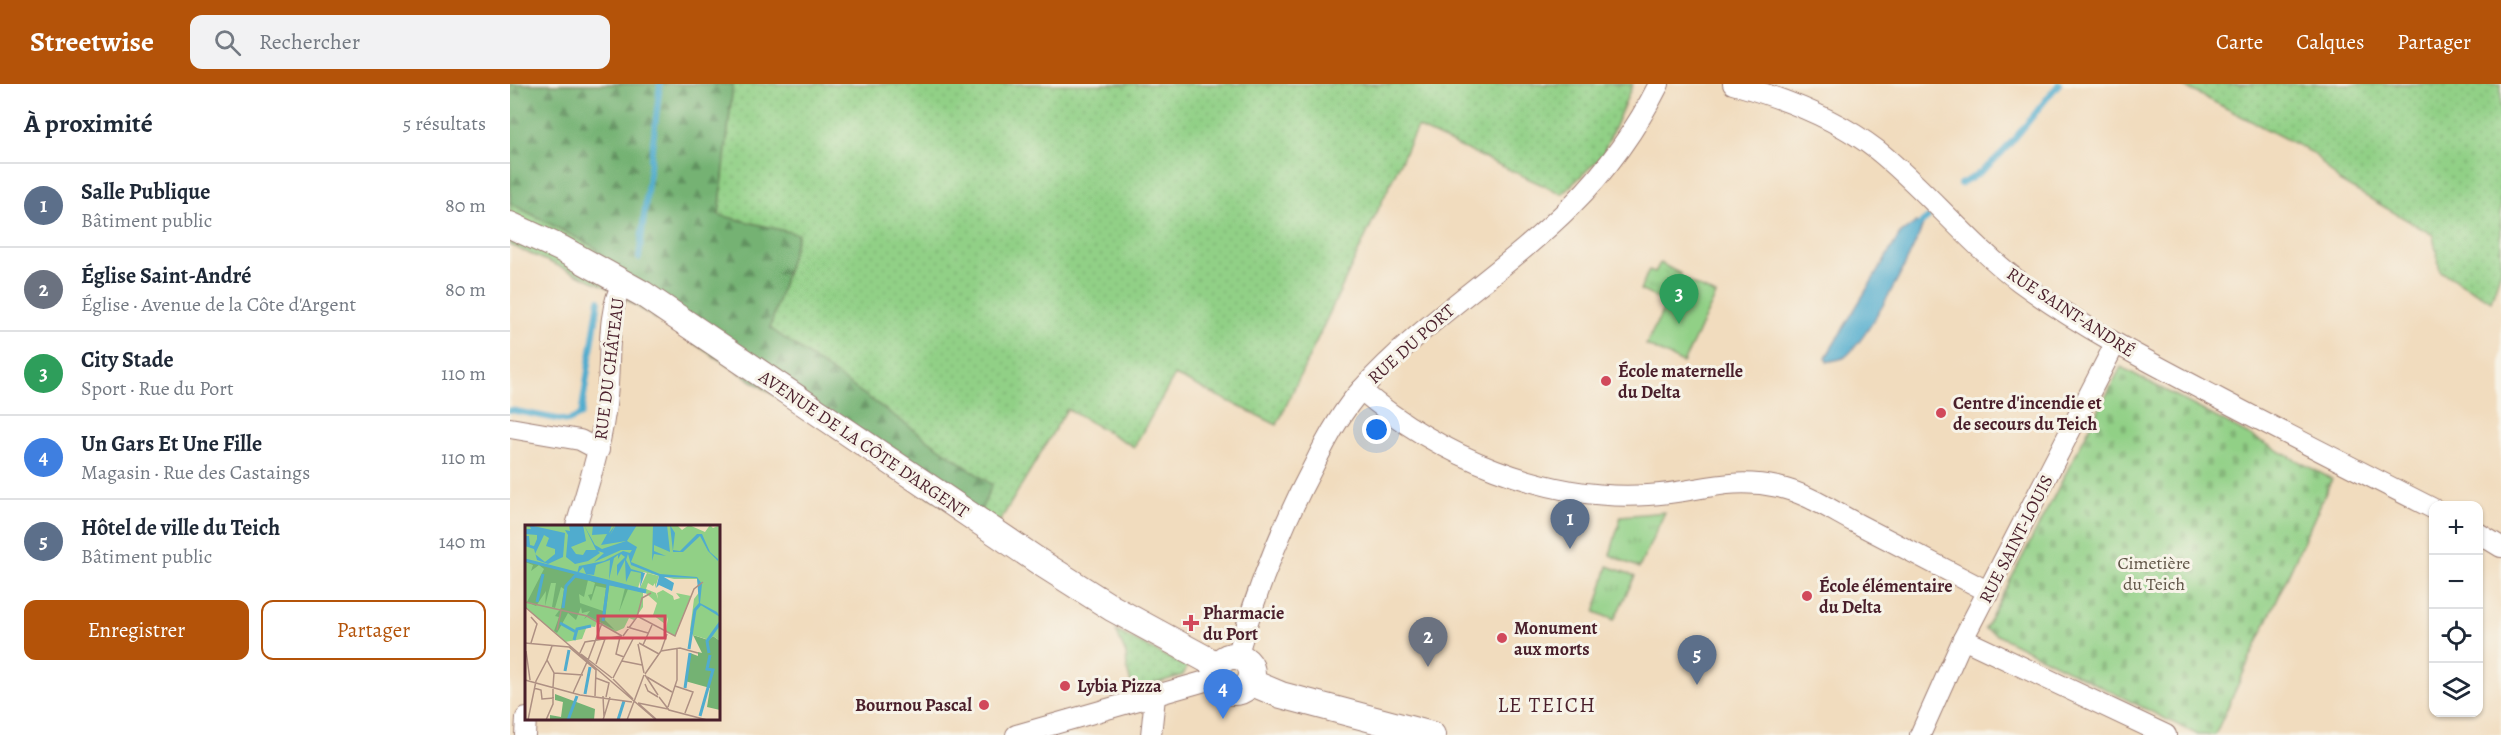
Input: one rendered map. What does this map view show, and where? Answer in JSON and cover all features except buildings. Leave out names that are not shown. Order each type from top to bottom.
[{"type":"main road","name":"AVENUE DE LA CÔTE D'ARGENT","points":[[510,225],[562,249],[623,282],[1041,563],[1112,608],[1223,666],[1221,687],[1232,692],[1243,690],[1250,682],[1281,695],[1431,735]]},
{"type":"street","name":"RUE DU PORT","points":[[1223,666],[1253,603],[1297,496],[1322,448],[1361,390],[1402,351],[1572,206],[1634,129],[1659,84]]},
{"type":"street","name":"RUE SAINT-ANDRÉ","points":[[1733,84],[1809,111],[1842,127],[1875,148],[1933,201],[1974,244],[2021,282],[2115,344],[2429,507]]},
{"type":"street","name":"RUE DU CHÂTEAU","points":[[576,525],[599,450],[607,396],[614,308],[623,282]]},
{"type":"street","name":"RUE SAINT-LOUIS","points":[[1920,735],[1964,639],[2115,344]]},
{"type":"street","points":[[1361,390],[1418,431],[1494,471],[1541,483],[1628,496],[1670,494],[1731,482],[1776,487],[1814,501],[1989,592]]},
{"type":"street","points":[[510,428],[580,440],[599,450]]},
{"type":"street","points":[[2483,536],[2501,547]]},
{"type":"street","points":[[1964,639],[2166,735]]},
{"type":"street","points":[[1016,735],[1155,697],[1223,666]]},
{"type":"street","points":[[1151,735],[1155,697]]},
{"type":"street","points":[[525,735],[526,720]]},
{"type":"green space","points":[[510,84],[1633,84],[1602,156],[1562,194],[1417,127],[1277,425],[1175,375],[1134,447],[1067,409],[991,536],[609,288],[510,245]]},
{"type":"green space","points":[[510,84],[733,84],[719,215],[798,234],[770,328],[992,485],[974,525],[609,288],[596,248],[510,203]]},
{"type":"green space","points":[[2179,84],[2501,84],[2501,271],[2491,301],[2440,271],[2433,235],[2339,181],[2313,153]]},
{"type":"green space","points":[[1660,263],[1681,274],[1667,303],[1640,290],[1649,270],[1655,272]]},
{"type":"green space","points":[[1679,277],[1716,295],[1683,363],[1646,345]]},
{"type":"green space","name":"Cimetière du Teich","points":[[2121,367],[2332,479],[2215,735],[2198,735],[1985,629]]},
{"type":"green space","points":[[1665,512],[1639,568],[1610,555],[1621,516]]},
{"type":"green space","points":[[1608,566],[1635,576],[1614,620],[1595,612]]},
{"type":"green space","points":[[1116,631],[1187,667],[1183,675],[1133,690],[1127,669],[1126,654]]},
{"type":"water","points":[[1916,222],[1923,225],[1899,275],[1866,333],[1845,357],[1827,362],[1826,357],[1900,234]]},
{"type":"waterway","points":[[639,258],[660,84]]},
{"type":"waterway","points":[[1960,184],[1974,177],[2001,154],[2059,84]]},
{"type":"waterway","points":[[1914,229],[1928,218]]},
{"type":"waterway","points":[[510,410],[568,421],[581,415],[599,300]]},
{"type":"place","name":"City Stade","points":[[1679,324]]},
{"type":"place","name":"École maternelle du Delta","points":[[1606,381]]},
{"type":"place","name":"Centre d'incendie et de secours du Teich","points":[[1941,413]]},
{"type":"place","name":"Salle Publique","points":[[1570,549]]},
{"type":"place","name":"École élémentaire du Delta","points":[[1807,596]]},
{"type":"place","name":"Pharmacie du Port","points":[[1191,623]]},
{"type":"place","name":"Monument aux morts","points":[[1502,638]]},
{"type":"place","name":"Église Saint-André","points":[[1428,667]]},
{"type":"place","name":"Hôtel de ville du Teich","points":[[1697,685]]},
{"type":"place","name":"Lybia Pizza","points":[[1065,686]]},
{"type":"place","name":"Bournou Pascal","points":[[984,705]]},
{"type":"place","name":"Un Gars Et Une Fille","points":[[1223,719]]},
{"type":"district","name":"LE TEICH","points":[[1547,705]]}]
